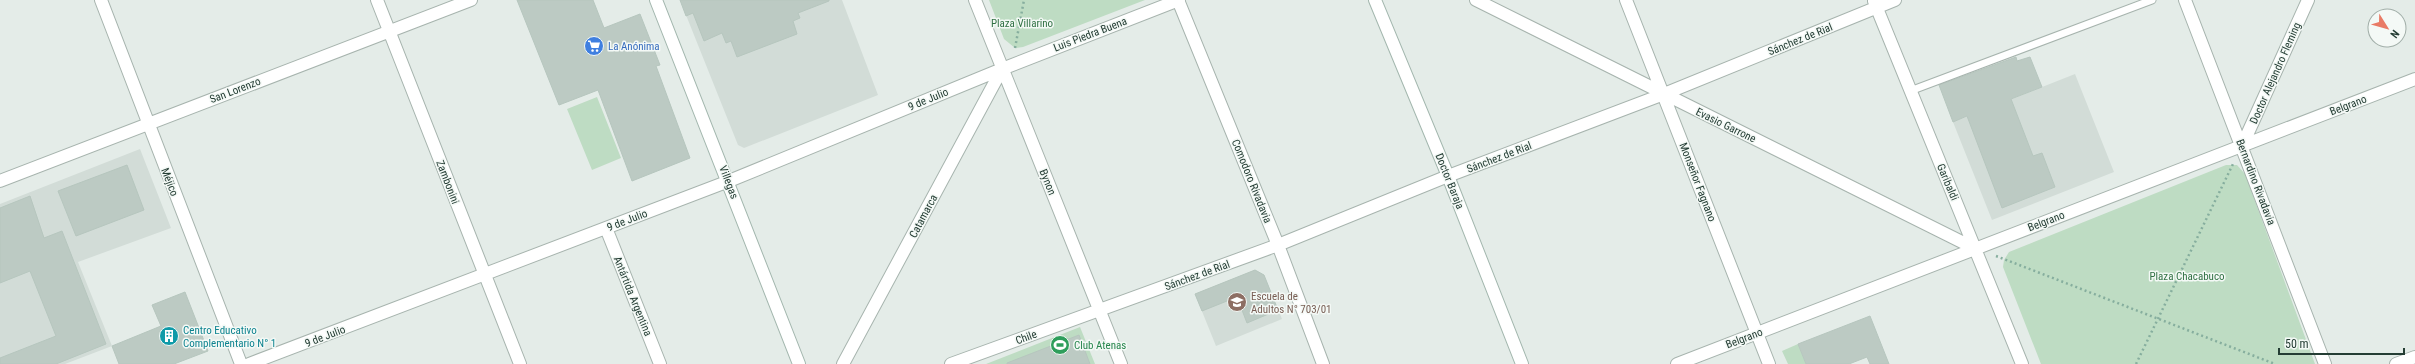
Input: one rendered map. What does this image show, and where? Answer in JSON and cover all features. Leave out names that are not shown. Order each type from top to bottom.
[{"type":"street","name":"Méjico","points":[[100,0],[241,364]]},
{"type":"street","name":"Zambonini","points":[[377,0],[520,364]]},
{"type":"street","name":"San Lorenzo","points":[[0,181],[471,0]]},
{"type":"street","name":"Villegas","points":[[656,0],[729,181],[799,364]]},
{"type":"street","name":"Bynon","points":[[975,0],[1101,310],[1121,364]]},
{"type":"street","name":"Luis Piedra Buena","points":[[1002,69],[1178,0]]},
{"type":"street","name":"Comodoro Rivadavia","points":[[1178,0],[1278,245],[1323,364]]},
{"type":"street","name":"Doctor Baraja","points":[[1375,0],[1448,176],[1522,364]]},
{"type":"street","name":"Evasio Garrone","points":[[1476,0],[1976,249]]},
{"type":"street","name":"Monseñor Fagnano","points":[[1626,0],[1769,364]]},
{"type":"street","name":"Sánchez de Rial","points":[[1101,310],[1278,245],[1448,176],[1664,94],[1875,4],[1895,0]]},
{"type":"street","name":"Bernardino Rivadavia","points":[[2184,0],[2326,364]]},
{"type":"street","name":"Doctor Alejandro Fleming","points":[[2242,146],[2308,0]]},
{"type":"street","name":"Garibaldi","points":[[1875,4],[2022,364]]},
{"type":"street","name":"9 de Julio","points":[[249,364],[485,276],[729,181],[1002,69]]},
{"type":"street","name":"Catamarca","points":[[843,364],[1002,69]]},
{"type":"street","name":"Belgrano","points":[[1677,364],[2415,79]]},
{"type":"street","name":"Antártida Argentina","points":[[606,228],[660,364]]},
{"type":"street","name":"Chile","points":[[951,364],[1101,310]]},
{"type":"street","points":[[2396,364],[2415,357]]},
{"type":"lane","points":[[1910,91],[2152,0]]},
{"type":"path","points":[[1015,48],[1024,0]]},
{"type":"path","points":[[2136,364],[2242,146]]},
{"type":"path","points":[[1976,249],[2159,318],[2275,364]]},
{"type":"shaded area","points":[[680,0],[842,0],[878,95],[744,148],[738,145]]},
{"type":"shaded area","points":[[2075,74],[2114,172],[1992,220],[1953,122]]},
{"type":"shaded area","points":[[140,149],[171,228],[78,262],[112,346],[65,364],[0,364],[0,204]]},
{"type":"shaded area","name":"Escuela de Adultos N° 703/01","points":[[1255,270],[1264,275],[1282,319],[1216,346],[1195,294]]},
{"type":"green space","name":"Plaza Villarino","points":[[989,0],[1145,0],[1023,47],[1015,48],[1004,39]]},
{"type":"green space","points":[[597,97],[621,158],[592,170],[567,109]]},
{"type":"green space","name":"Plaza Chacabuco","points":[[2226,165],[2237,165],[2245,174],[2315,364],[2041,364],[2003,267],[2004,260],[2009,252]]},
{"type":"green space","name":"Club Atenas","points":[[1080,327],[1095,364],[986,364]]},
{"type":"green space","points":[[1798,344],[1806,364],[1788,364],[1782,351]]},
{"type":"building","points":[[517,0],[593,0],[604,28],[640,14],[660,65],[656,66],[690,158],[632,181],[598,90],[559,105]]},
{"type":"building","points":[[680,0],[829,1],[798,13],[800,18],[793,21],[797,34],[737,57],[731,41],[726,43],[722,33],[704,41],[693,13],[686,16]]},
{"type":"building","points":[[2016,57],[2017,61],[2030,57],[2042,87],[2011,99],[2033,156],[2042,153],[2055,187],[2002,208],[1967,116],[1953,122],[1939,85]]},
{"type":"building","points":[[127,165],[144,210],[76,236],[58,191]]},
{"type":"building","points":[[30,196],[44,238],[62,231],[106,344],[56,364],[0,364],[0,358],[56,336],[30,271],[0,283],[0,208]]},
{"type":"building","name":"Escuela de Adultos N° 703/01","points":[[1255,270],[1264,275],[1278,310],[1247,323],[1237,297],[1202,311],[1195,294]]},
{"type":"building","name":"Centro Educativo Complementario N° 1","points":[[185,292],[208,351],[174,364],[119,364],[112,346],[161,326],[152,305]]},
{"type":"building","points":[[1870,316],[1889,364],[1870,364],[1867,357],[1849,364],[1806,364],[1798,344]]},
{"type":"building","name":"Club Atenas","points":[[1079,335],[1090,364],[1007,364],[1007,363]]},
{"type":"place","name":"La Anónima","points":[[594,46]]},
{"type":"place","name":"Escuela de Adultos N° 703/01","points":[[1237,302]]},
{"type":"place","name":"Centro Educativo Complementario N° 1","points":[[169,336]]},
{"type":"place","name":"Club Atenas","points":[[1060,345]]}]
